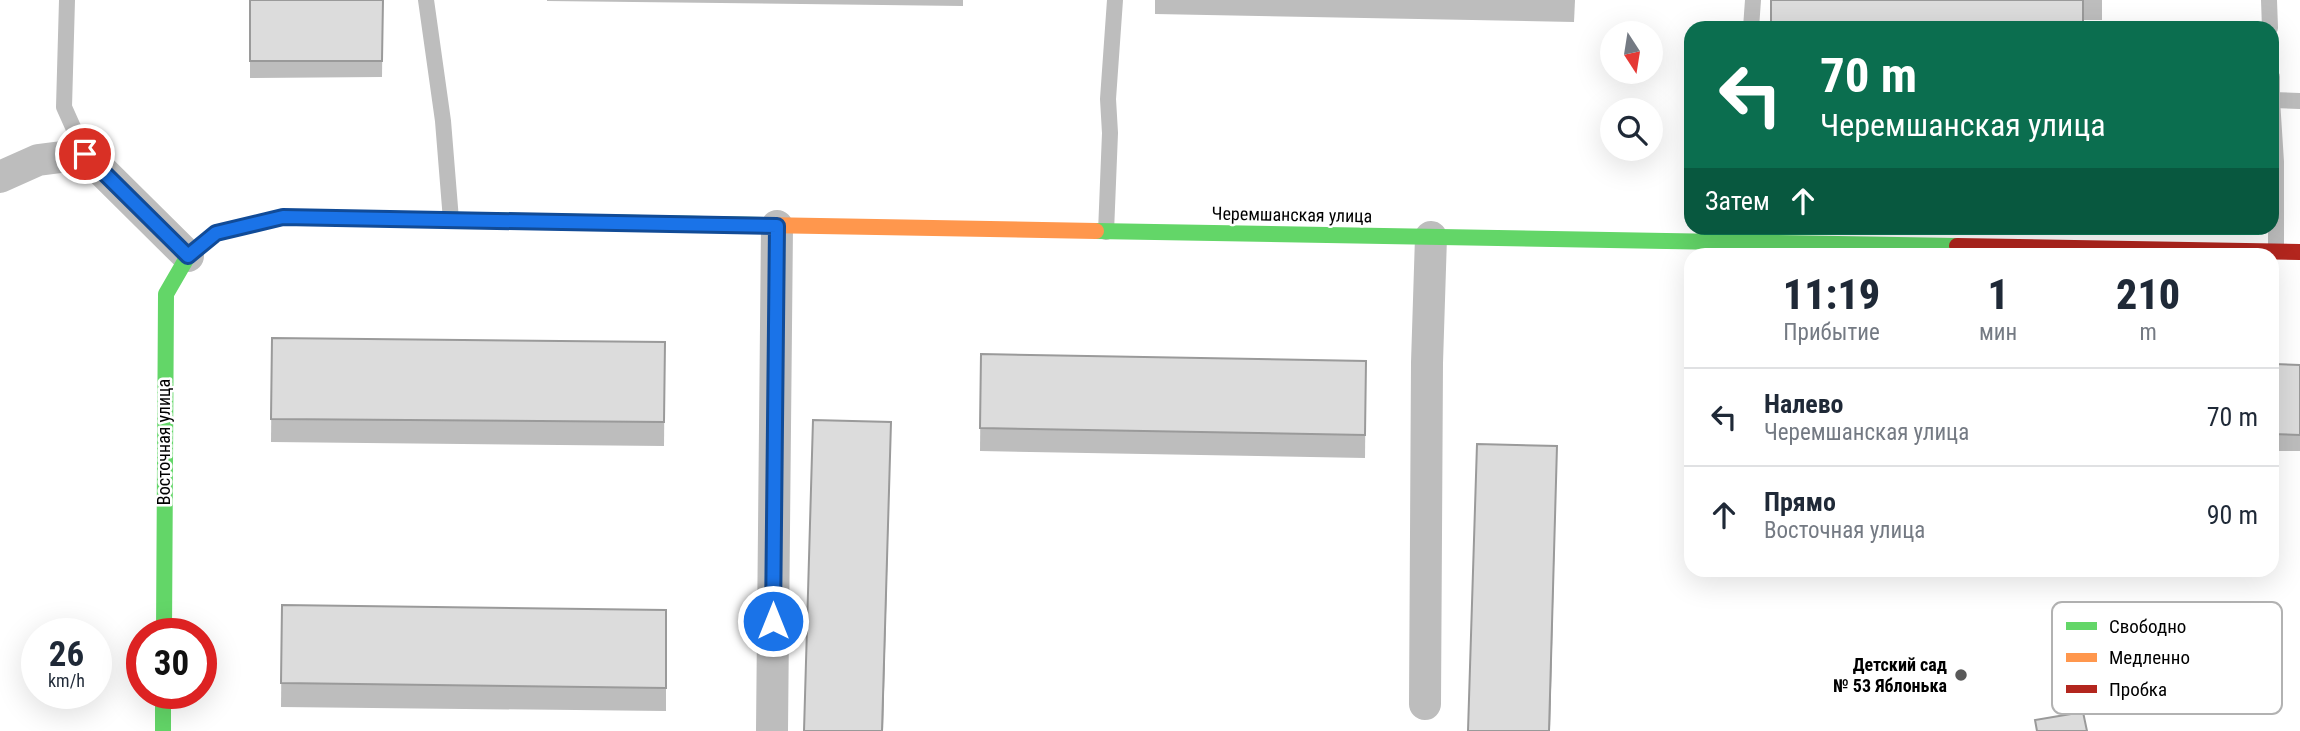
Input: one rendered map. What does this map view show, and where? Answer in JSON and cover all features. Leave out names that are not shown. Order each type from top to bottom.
[{"type":"street","points":[[0,177],[38,160],[85,154],[188,256]]},
{"type":"street","name":"Черемшанская улица","points":[[283,217],[1431,237],[1746,235],[2151,248]]},
{"type":"street","name":"Восточная улица","points":[[164,618],[166,294],[188,256],[216,233],[283,217]]},
{"type":"street","points":[[772,731],[777,226]]},
{"type":"street","points":[[1425,704],[1427,363],[1431,237]]},
{"type":"street","name":"Черемшанская улица","points":[[2279,252],[2300,253]]},
{"type":"street","points":[[163,709],[163,731]]},
{"type":"lane","points":[[68,0],[64,107],[85,154]]},
{"type":"lane","points":[[426,0],[443,121],[451,220]]},
{"type":"lane","points":[[1106,232],[1110,133],[1108,99],[1115,0]]},
{"type":"lane","points":[[1751,21],[1752,0]]},
{"type":"lane","points":[[2269,0],[2270,21]]},
{"type":"lane","points":[[2279,100],[2300,101]]},
{"type":"building","points":[[250,0],[383,0],[382,61],[250,61]]},
{"type":"building","points":[[1771,0],[2083,0],[2083,21],[1771,21]]},
{"type":"building","points":[[272,338],[665,342],[664,422],[271,419]]},
{"type":"building","points":[[981,354],[1366,361],[1365,435],[980,428]]},
{"type":"building","points":[[2279,364],[2300,365],[2300,435],[2279,434]]},
{"type":"building","points":[[813,420],[891,422],[882,731],[804,731]]},
{"type":"building","points":[[1477,444],[1557,446],[1549,731],[1468,731]]},
{"type":"building","points":[[282,605],[666,610],[666,688],[281,683]]},
{"type":"building","points":[[2083,714],[2087,731],[2037,731],[2035,720]]},
{"type":"traffic: fast","points":[[164,618],[166,294],[188,256],[216,233],[283,217],[763,225]]},
{"type":"traffic: fast","points":[[1096,231],[1957,246]]},
{"type":"traffic: fast","points":[[163,709],[163,731]]},
{"type":"traffic: slow","points":[[763,225],[1096,231]]},
{"type":"traffic: jam","points":[[1957,246],[2071,248]]},
{"type":"traffic: jam","points":[[2279,252],[2300,252]]},
{"type":"place","name":"Детский сад № 53 Яблонька","points":[[1961,675]]},
{"type":"route","points":[[85,154],[188,256],[216,233],[283,217],[777,226],[773,621]]}]
